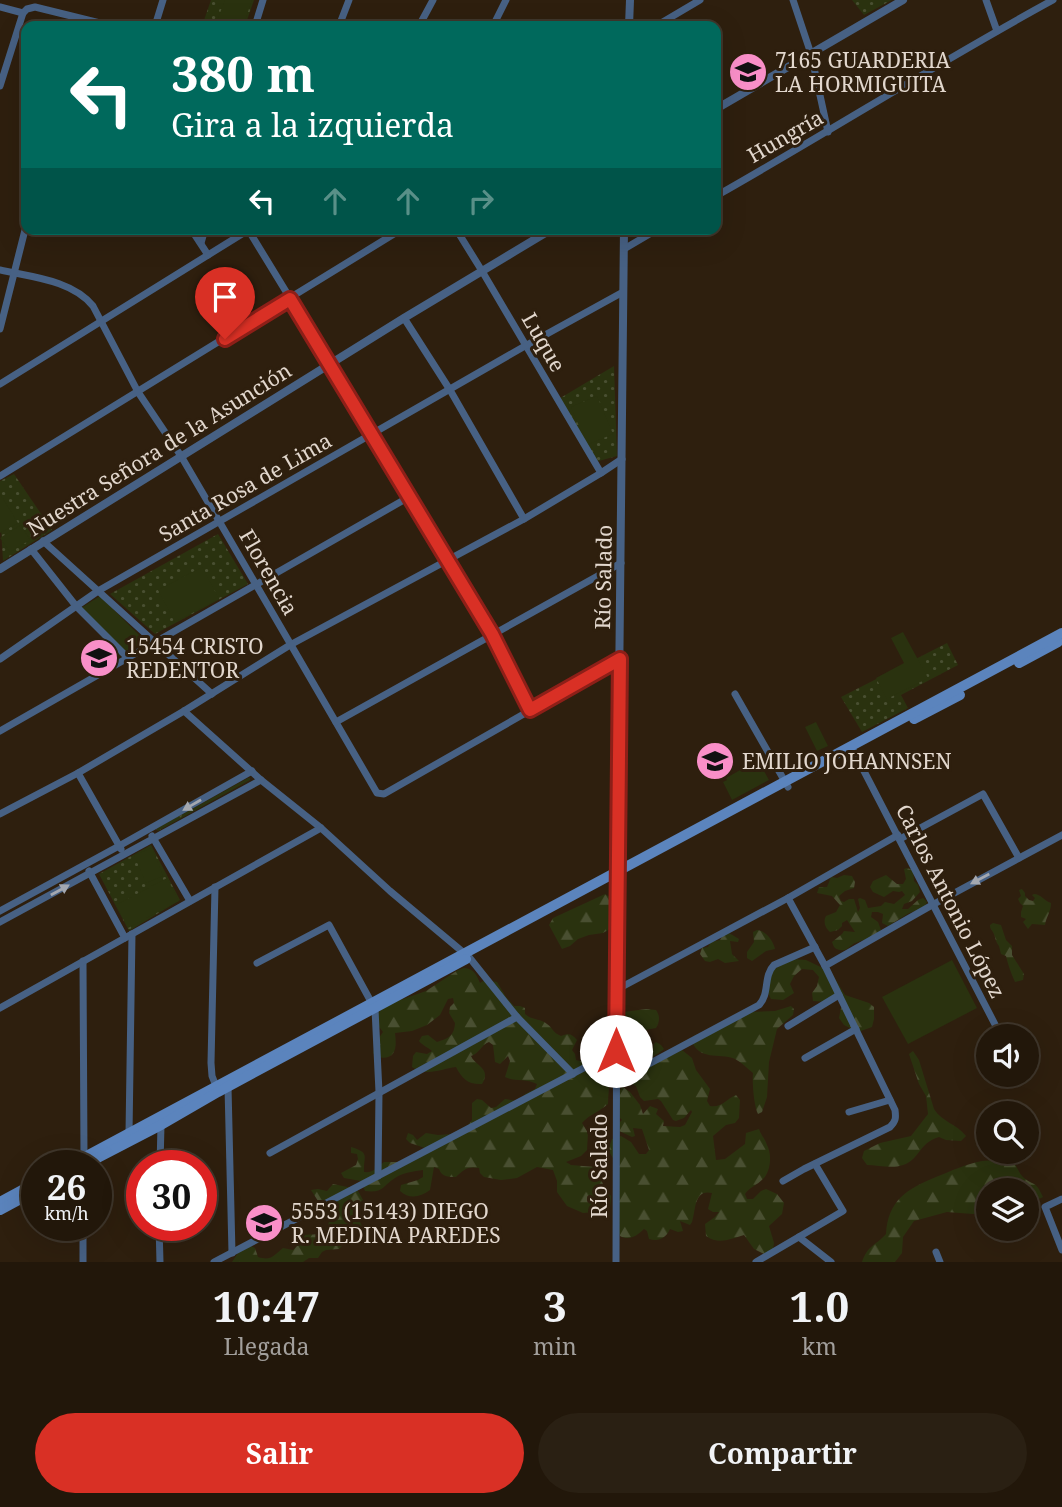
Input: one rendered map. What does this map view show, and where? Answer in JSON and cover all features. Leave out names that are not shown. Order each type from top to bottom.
[{"type":"main road","points":[[937,704],[1062,633]]},
{"type":"main road","points":[[110,1150],[161,1125],[217,1089],[228,1087],[617,874],[1062,640]]},
{"type":"main road","points":[[104,1150],[129,1133],[373,1006]]},
{"type":"main road","points":[[0,1202],[21,1191]]},
{"type":"main road","points":[[0,1210],[21,1199]]},
{"type":"street","points":[[157,21],[163,0]]},
{"type":"street","points":[[257,21],[264,0]]},
{"type":"street","points":[[341,21],[349,0]]},
{"type":"street","points":[[422,21],[433,0]]},
{"type":"street","points":[[496,21],[506,0]]},
{"type":"street","points":[[629,21],[630,0]]},
{"type":"street","points":[[664,21],[700,0]]},
{"type":"street","points":[[793,0],[811,54],[828,132]]},
{"type":"street","points":[[721,106],[903,0]]},
{"type":"street","points":[[986,0],[997,31]]},
{"type":"street","name":"Hungría","points":[[721,193],[1053,0]]},
{"type":"street","points":[[0,86],[23,13],[27,9],[38,5],[87,21]]},
{"type":"street","points":[[0,7],[23,13]]},
{"type":"street","points":[[0,329],[24,235]]},
{"type":"street","points":[[195,235],[208,255]]},
{"type":"street","points":[[201,243],[203,235]]},
{"type":"street","points":[[2,382],[242,235]]},
{"type":"street","points":[[253,235],[492,634],[530,710],[620,659]]},
{"type":"street","points":[[0,475],[392,235]]},
{"type":"street","name":"Luque","points":[[460,235],[601,473]]},
{"type":"street","name":"Nuestra Señora de la Asunción","points":[[0,569],[542,235]]},
{"type":"street","name":"Río Salado","points":[[616,1262],[616,990],[624,235]]},
{"type":"street","points":[[624,249],[648,235]]},
{"type":"street","name":"Florencia","points":[[0,270],[54,282],[78,292],[93,306],[138,392],[181,456],[377,793],[384,794],[530,710]]},
{"type":"street","name":"Santa Rosa de Lima","points":[[0,659],[98,591],[623,292]]},
{"type":"street","points":[[404,318],[450,390],[524,519]]},
{"type":"street","points":[[0,814],[78,774],[290,645],[524,519],[622,458]]},
{"type":"street","points":[[0,731],[409,498]]},
{"type":"street","points":[[43,541],[212,694]]},
{"type":"street","points":[[31,549],[76,606],[128,658]]},
{"type":"street","points":[[336,722],[621,562]]},
{"type":"street","points":[[735,694],[786,784]]},
{"type":"street","points":[[184,711],[466,955],[517,1017],[573,1073]]},
{"type":"street","name":"Carlos Antonio López","points":[[852,749],[995,1024]]},
{"type":"street","points":[[0,911],[252,771]]},
{"type":"street","points":[[78,774],[124,855]]},
{"type":"street","points":[[0,922],[261,780]]},
{"type":"street","points":[[616,990],[983,794],[1019,858]]},
{"type":"street","points":[[0,1008],[321,828]]},
{"type":"street","points":[[148,830],[190,901]]},
{"type":"street","points":[[825,966],[1062,835]]},
{"type":"street","points":[[86,864],[129,936],[129,1133]]},
{"type":"street","points":[[215,887],[211,1063],[217,1089]]},
{"type":"street","points":[[783,1181],[895,1122],[895,1110],[856,1028],[788,898]]},
{"type":"street","points":[[257,963],[329,925],[373,1006],[379,1092],[378,1176]]},
{"type":"street","points":[[617,1081],[759,1005],[765,999],[768,975],[774,965],[815,947]]},
{"type":"street","points":[[83,961],[84,1150]]},
{"type":"street","points":[[788,1026],[839,995]]},
{"type":"street","points":[[270,1153],[517,1017]]},
{"type":"street","points":[[805,1058],[856,1028]]},
{"type":"street","points":[[214,1262],[616,1051]]},
{"type":"street","points":[[228,1087],[232,1253]]},
{"type":"street","points":[[849,1112],[890,1100]]},
{"type":"street","points":[[160,1150],[161,1125]]},
{"type":"street","points":[[755,1262],[843,1211],[815,1164]]},
{"type":"street","points":[[1062,1199],[1045,1207],[1062,1250]]},
{"type":"street","points":[[799,1237],[831,1262]]},
{"type":"street","points":[[83,1241],[83,1262]]},
{"type":"street","points":[[159,1241],[160,1262]]},
{"type":"street","points":[[936,1252],[940,1262]]},
{"type":"green space","points":[[211,0],[254,0],[247,21],[204,21]]},
{"type":"green space","points":[[225,0],[252,0],[245,21],[217,21]]},
{"type":"green space","points":[[852,0],[892,0],[864,15]]},
{"type":"green space","points":[[614,366],[617,456],[595,462],[557,400]]},
{"type":"green space","points":[[597,396],[613,434],[587,445],[571,407]]},
{"type":"green space","points":[[14,474],[52,530],[3,561],[0,481]]},
{"type":"green space","points":[[0,494],[18,523],[0,533]]},
{"type":"green space","points":[[21,525],[30,540],[10,552],[0,538]]},
{"type":"green space","points":[[218,534],[248,584],[155,634],[110,594]]},
{"type":"green space","points":[[202,567],[219,599],[175,622],[158,590]]},
{"type":"green space","points":[[100,596],[145,641],[117,657],[81,608]]},
{"type":"green space","points":[[903,632],[928,678],[887,699],[876,678],[904,663],[891,638]]},
{"type":"green space","points":[[947,643],[958,665],[901,695],[908,708],[862,732],[841,697]]},
{"type":"green space","points":[[816,722],[828,746],[817,751],[805,727]]},
{"type":"green space","points":[[758,760],[769,780],[732,800],[723,782]]},
{"type":"green space","points":[[248,778],[250,780],[158,831],[156,829]]},
{"type":"green space","points":[[151,845],[180,900],[129,931],[99,874]]},
{"type":"green space","points":[[152,848],[163,876],[146,883],[134,855]]},
{"type":"green space","points":[[904,869],[913,870],[914,881],[920,892],[912,901],[904,904],[902,909],[908,909],[923,898],[927,902],[924,908],[909,913],[888,926],[882,923],[883,914],[872,912],[871,917],[878,922],[881,930],[879,933],[845,950],[835,948],[832,942],[844,931],[855,932],[847,920],[838,930],[828,930],[826,916],[836,912],[840,905],[832,896],[817,893],[819,887],[827,887],[831,877],[852,876],[854,888],[839,896],[844,902],[854,899],[858,912],[860,898],[865,900],[868,908],[881,906],[885,902],[894,904],[905,895],[902,891],[893,891],[884,897],[873,892],[870,887],[873,881],[886,875],[897,884],[903,884],[906,879]]},
{"type":"green space","points":[[167,878],[179,901],[128,928],[116,905]]},
{"type":"green space","points":[[1022,889],[1029,900],[1033,901],[1035,898],[1032,895],[1036,894],[1051,903],[1045,925],[1032,924],[1028,929],[1023,922],[1026,919],[1021,917],[1023,906],[1018,899],[1021,896],[1019,890]]},
{"type":"green space","points":[[605,894],[613,899],[613,927],[603,933],[578,939],[562,949],[549,925],[553,918]]},
{"type":"green space","points":[[993,923],[1001,925],[1006,940],[1012,946],[1012,955],[1024,974],[1023,980],[1015,982],[1006,956],[1001,954],[990,928]]},
{"type":"green space","points":[[757,930],[769,937],[775,949],[766,951],[752,961],[747,958],[747,952],[754,942],[753,932]]},
{"type":"green space","points":[[729,933],[739,939],[738,942],[730,941],[732,954],[739,961],[705,961],[700,954],[702,948]]},
{"type":"green space","points":[[792,959],[806,960],[831,972],[845,995],[874,1007],[872,1027],[858,1032],[844,1025],[839,1018],[842,1003],[839,998],[828,1002],[813,1001],[812,993],[819,977],[813,970],[802,969],[794,976],[790,984],[794,993],[783,1000],[771,999],[767,991],[768,973]]},
{"type":"green space","points":[[952,960],[977,1008],[908,1044],[882,997]]},
{"type":"green space","points":[[464,968],[474,972],[480,983],[485,980],[497,982],[514,1006],[525,1008],[525,1014],[528,1016],[544,1022],[561,1036],[574,1036],[577,1040],[572,1050],[576,1060],[605,1059],[609,1075],[608,1104],[582,1123],[588,1133],[587,1150],[581,1156],[566,1162],[571,1165],[595,1167],[599,1171],[604,1188],[611,1196],[610,1207],[606,1211],[583,1213],[567,1206],[557,1192],[553,1170],[537,1167],[517,1178],[501,1180],[484,1177],[479,1168],[472,1167],[456,1177],[448,1177],[434,1167],[430,1190],[415,1196],[407,1196],[400,1191],[401,1185],[423,1177],[423,1170],[401,1175],[379,1190],[371,1191],[365,1191],[361,1181],[344,1178],[341,1173],[356,1165],[357,1154],[351,1153],[351,1147],[364,1153],[364,1172],[373,1171],[384,1162],[402,1162],[425,1148],[410,1143],[406,1139],[408,1133],[417,1140],[426,1133],[452,1134],[472,1120],[472,1103],[477,1099],[491,1108],[505,1099],[522,1099],[525,1094],[535,1089],[537,1084],[533,1082],[505,1077],[510,1061],[508,1056],[500,1064],[495,1062],[493,1045],[489,1042],[471,1056],[484,1071],[485,1079],[482,1084],[466,1080],[456,1067],[423,1072],[412,1067],[416,1052],[427,1054],[432,1051],[419,1041],[422,1036],[428,1035],[437,1042],[452,1034],[455,1023],[449,1013],[454,1003],[453,998],[448,999],[440,1015],[427,1025],[412,1031],[395,1033],[396,1044],[392,1055],[383,1058],[373,1053],[383,1032],[377,1024],[378,1013],[386,1005],[426,991]]},
{"type":"green space","points":[[791,1006],[794,1009],[793,1015],[777,1029],[769,1062],[767,1097],[762,1112],[758,1114],[753,1073],[735,1059],[704,1054],[691,1040],[695,1035],[712,1030],[747,1012],[775,1011]]},
{"type":"green space","points":[[646,1009],[656,1010],[659,1019],[656,1028],[640,1031],[627,1042],[625,1035],[634,1027],[619,1022],[616,1015]]},
{"type":"green space","points":[[656,1042],[664,1049],[637,1065],[629,1067],[621,1056],[642,1056],[645,1051],[653,1050]]},
{"type":"green space","points":[[682,1050],[692,1058],[696,1070],[710,1089],[707,1101],[710,1106],[721,1104],[736,1095],[740,1100],[739,1118],[713,1136],[716,1160],[725,1159],[745,1144],[746,1133],[759,1129],[769,1149],[770,1162],[766,1176],[745,1194],[747,1199],[753,1199],[766,1189],[777,1194],[784,1203],[782,1214],[769,1226],[773,1249],[764,1254],[754,1249],[744,1235],[720,1241],[706,1236],[705,1224],[719,1212],[708,1209],[712,1193],[699,1197],[690,1225],[680,1221],[683,1231],[670,1229],[659,1240],[649,1239],[644,1229],[633,1237],[620,1236],[616,1163],[608,1150],[612,1139],[621,1136],[631,1142],[639,1154],[646,1154],[649,1150],[642,1129],[633,1128],[635,1136],[632,1137],[617,1130],[622,1120],[619,1091],[623,1087],[630,1092],[643,1114],[650,1106],[658,1109],[656,1114],[664,1121],[663,1126],[685,1125],[691,1110],[684,1118],[673,1120],[661,1101],[644,1101],[636,1086],[626,1079]]},
{"type":"green space","points":[[913,1051],[919,1060],[934,1109],[966,1136],[961,1141],[939,1137],[932,1140],[909,1163],[903,1165],[867,1165],[862,1158],[864,1151],[880,1143],[911,1136],[928,1114],[926,1096],[909,1054]]},
{"type":"green space","points":[[970,1164],[1015,1164],[1025,1178],[976,1178],[976,1214],[947,1212],[914,1221],[903,1237],[902,1253],[895,1262],[862,1262],[869,1249],[886,1234],[891,1212],[901,1197],[926,1182]]},
{"type":"green space","points":[[333,1184],[357,1189],[363,1200],[357,1206],[355,1214],[355,1219],[362,1226],[339,1249],[326,1250],[318,1258],[309,1258],[303,1262],[232,1262],[238,1253],[251,1246],[255,1248],[258,1257],[269,1258],[283,1248],[293,1250],[298,1245],[304,1245],[305,1235],[322,1233],[329,1222],[323,1215],[308,1215],[319,1204],[311,1190],[327,1191]]},
{"type":"place","name":"7165 GUARDERIA LA HORMIGUITA","points":[[748,72]]},
{"type":"place","name":"15454 CRISTO REDENTOR","points":[[99,658]]},
{"type":"place","name":"EMILIO JOHANNSEN","points":[[715,761]]},
{"type":"place","name":"5553 (15143) DIEGO R. MEDINA PAREDES","points":[[264,1223]]},
{"type":"route","points":[[225,339],[290,299],[492,634],[530,710],[620,659],[616,1051]]}]
